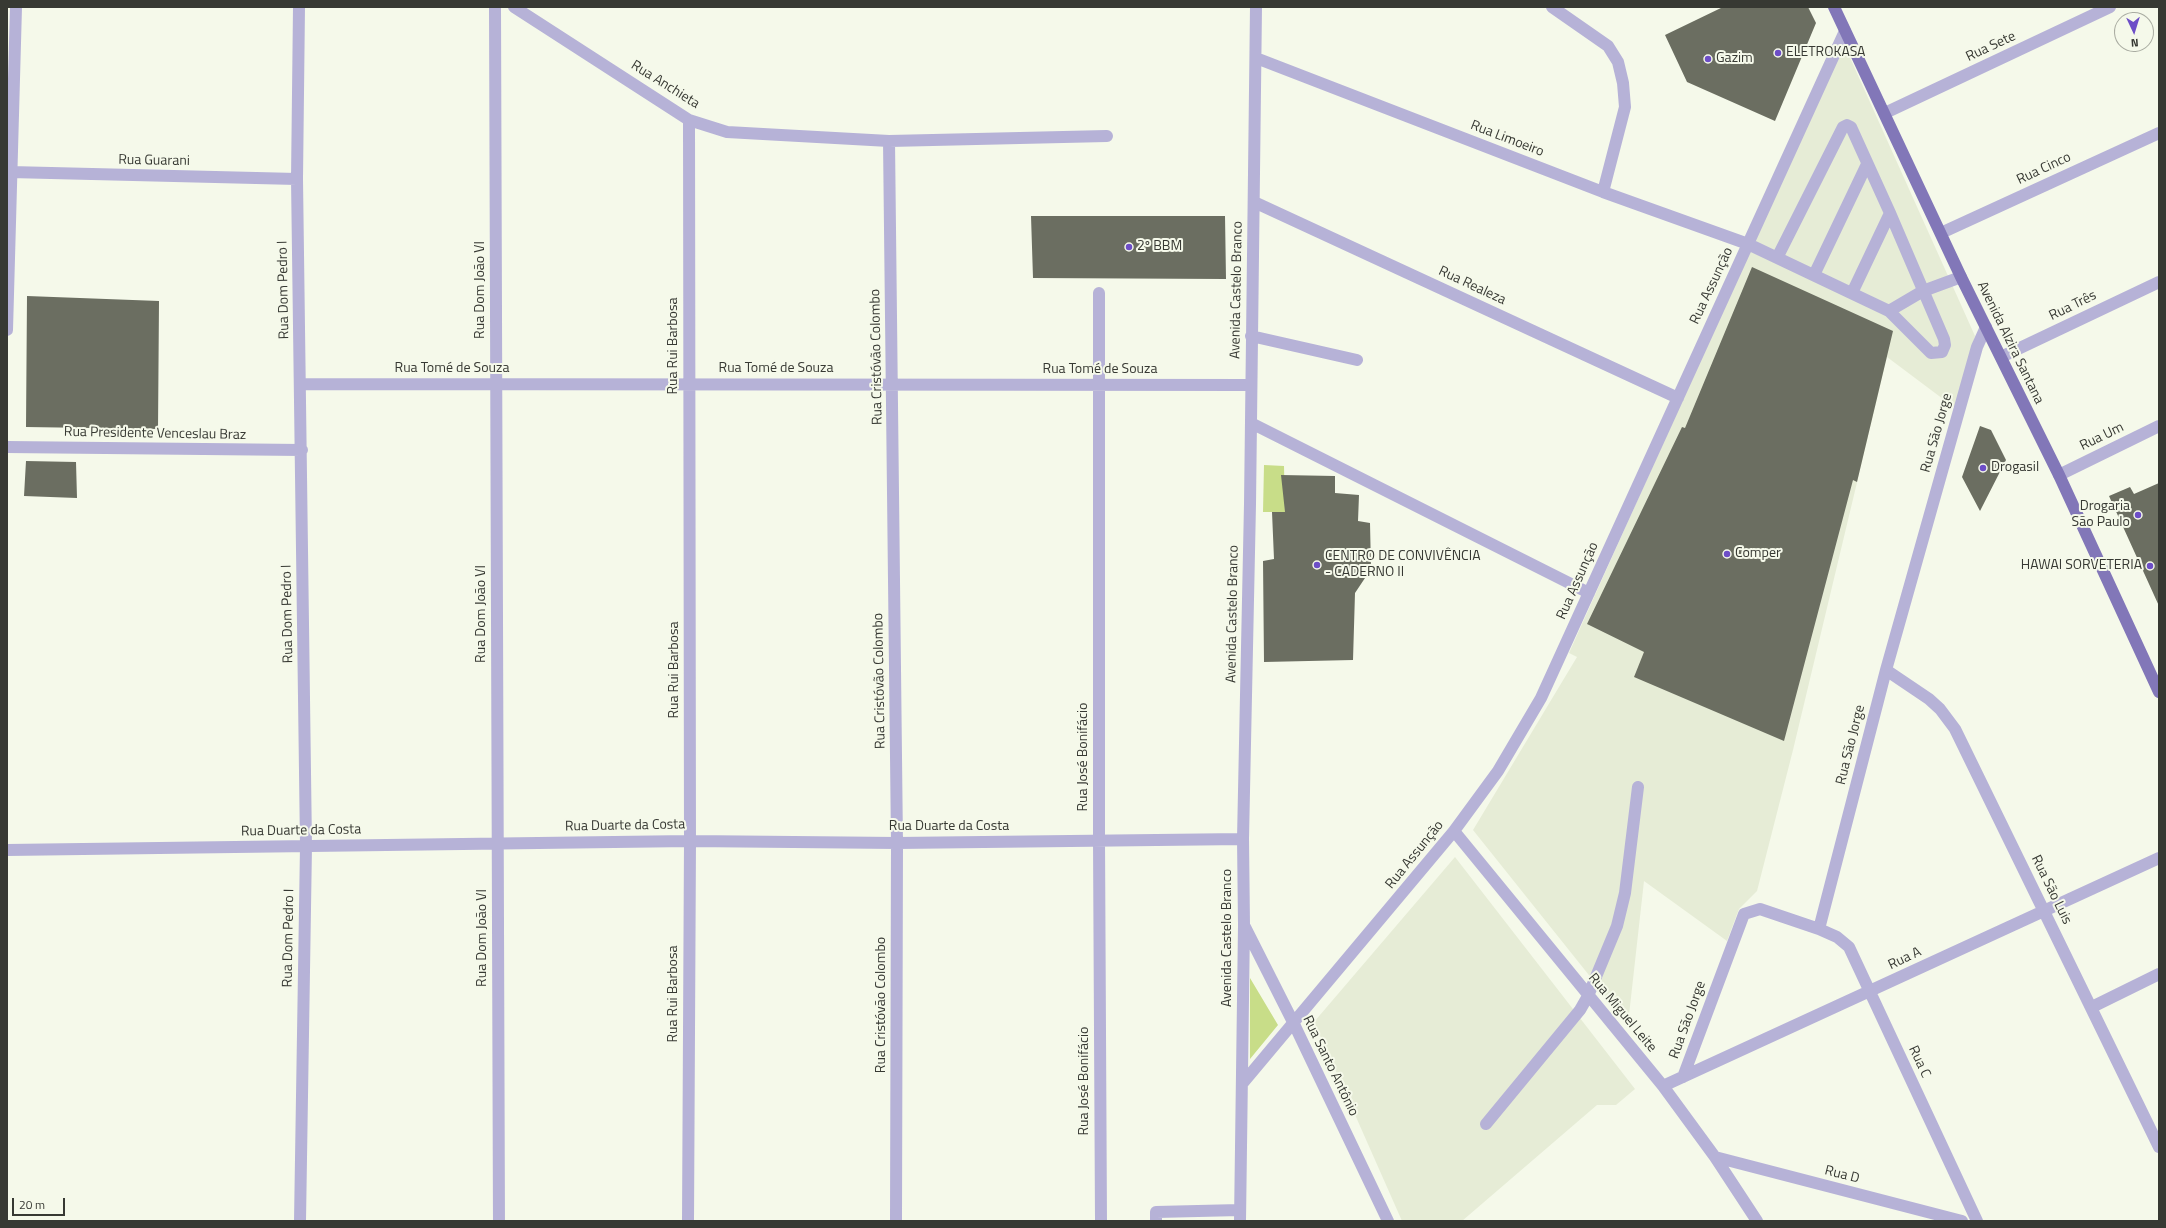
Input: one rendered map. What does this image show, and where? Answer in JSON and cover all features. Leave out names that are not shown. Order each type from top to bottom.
[{"type":"main road","name":"Avenida Alzira Santana","points":[[1834,7],[1961,276],[2059,475],[2159,692]]},
{"type":"street","points":[[7,330],[10,172],[16,7]]},
{"type":"street","name":"Rua Dom Pedro I","points":[[299,7],[297,179],[302,450],[306,846],[300,1221]]},
{"type":"street","name":"Rua Dom João VI","points":[[495,7],[497,842],[500,1221]]},
{"type":"street","name":"Rua Anchieta","points":[[514,7],[689,120],[728,132],[889,141],[1107,136]]},
{"type":"street","name":"Avenida Castelo Branco","points":[[1240,1215],[1244,925],[1243,839],[1251,423],[1256,7]]},
{"type":"street","points":[[1552,7],[1608,46],[1618,62],[1623,83],[1625,107],[1603,192]]},
{"type":"street","name":"Rua Sete","points":[[1885,113],[2110,7]]},
{"type":"street","name":"Rua Assunção","points":[[1242,1084],[1454,832],[1498,771],[1542,698],[1588,593],[1845,30]]},
{"type":"street","name":"Rua Limoeiro","points":[[1256,58],[1603,192],[1748,244],[1889,311],[1931,353],[1942,352],[1945,345],[1944,339],[1923,291]]},
{"type":"street","name":"Rua Rui Barbosa","points":[[688,1221],[690,840],[689,120]]},
{"type":"street","points":[[1777,258],[1842,127],[1847,125],[1850,127],[1890,213],[1923,291]]},
{"type":"street","name":"Rua Cinco","points":[[1941,233],[2159,133]]},
{"type":"street","name":"Rua Cristóvão Colombo","points":[[889,141],[897,843],[896,1221]]},
{"type":"street","points":[[1814,275],[1867,164]]},
{"type":"street","name":"Rua Guarani","points":[[10,172],[297,179]]},
{"type":"street","name":"Rua Realeza","points":[[1254,202],[1678,398]]},
{"type":"street","points":[[1852,293],[1890,213]]},
{"type":"street","points":[[1889,311],[1923,291],[1961,276]]},
{"type":"street","name":"Rua Três","points":[[2001,357],[2159,282]]},
{"type":"street","name":"Rua José Bonifácio","points":[[1099,292],[1101,1221]]},
{"type":"street","name":"Rua São Jorge","points":[[1683,1077],[1744,914],[1760,909],[1819,929],[1886,670],[1977,347],[1986,327]]},
{"type":"street","points":[[1251,336],[1357,360]]},
{"type":"street","name":"Rua Tomé de Souza","points":[[301,384],[1251,385]]},
{"type":"street","points":[[1251,423],[1588,593]]},
{"type":"street","name":"Rua Um","points":[[2059,475],[2159,426]]},
{"type":"street","name":"Rua Presidente Venceslau Braz","points":[[7,447],[302,450]]},
{"type":"street","name":"Rua São Luis","points":[[1886,670],[1929,699],[1940,709],[1954,729],[2158,1142]]},
{"type":"street","points":[[1486,1124],[1580,1010],[1588,996],[1617,926],[1622,906],[1638,787]]},
{"type":"street","name":"Rua Miguel Leite","points":[[1454,832],[1662,1086],[1715,1157],[1757,1221]]},
{"type":"street","name":"Rua Duarte da Costa","points":[[7,850],[690,840],[897,843],[1243,839]]},
{"type":"street","name":"Rua A","points":[[1662,1086],[1870,992],[2159,858]]},
{"type":"street","name":"Rua Santo Antônio","points":[[1244,925],[1294,1024],[1388,1221]]},
{"type":"street","name":"Rua C","points":[[1819,929],[1837,937],[1849,947],[1977,1221]]},
{"type":"street","points":[[2092,1007],[2159,974]]},
{"type":"street","name":"Rua D","points":[[1715,1157],[1962,1221]]},
{"type":"street","points":[[1156,1221],[1156,1212],[1240,1215]]},
{"type":"shaded area","points":[[1843,42],[1975,336],[1955,408],[1887,357],[1793,750],[1757,891],[1739,909],[1727,941],[1644,881],[1628,1024],[1473,830],[1577,657],[1569,653]]},
{"type":"shaded area","points":[[1455,857],[1635,1089],[1616,1105],[1597,1105],[1462,1221],[1402,1221],[1314,1022]]},
{"type":"green space","points":[[1264,465],[1284,466],[1285,512],[1263,512]]},
{"type":"green space","points":[[1250,978],[1278,1025],[1250,1059]]},
{"type":"building","points":[[1723,7],[1808,7],[1816,23],[1775,121],[1687,82],[1665,35]]},
{"type":"building","name":"2º BBM","points":[[1031,216],[1225,216],[1226,279],[1033,278]]},
{"type":"building","name":"Comper","points":[[1752,267],[1893,331],[1857,482],[1853,480],[1784,741],[1634,677],[1644,652],[1587,624],[1682,427],[1685,428]]},
{"type":"building","points":[[27,296],[159,301],[158,429],[26,427]]},
{"type":"building","name":"Drogasil","points":[[1980,426],[1991,430],[2006,460],[1980,511],[1962,477]]},
{"type":"building","points":[[26,461],[76,462],[77,498],[24,496]]},
{"type":"building","name":"CENTRO DE CONVIVÊNCIA - CADERNO II","points":[[1281,475],[1335,476],[1335,493],[1359,495],[1358,521],[1370,523],[1371,569],[1355,593],[1353,660],[1264,662],[1263,561],[1274,559],[1272,512],[1285,512]]},
{"type":"building","name":"Drogaria São Paulo","points":[[2159,483],[2159,606],[2109,496],[2130,487],[2134,494]]},
{"type":"place","name":"ELETROKASA","points":[[1778,53]]},
{"type":"place","name":"Gazim","points":[[1708,59]]},
{"type":"place","name":"2º BBM","points":[[1129,247]]},
{"type":"place","name":"Drogasil","points":[[1983,468]]},
{"type":"place","name":"Drogaria São Paulo","points":[[2138,515]]},
{"type":"place","name":"Comper","points":[[1727,554]]},
{"type":"place","name":"CENTRO DE CONVIVÊNCIA - CADERNO II","points":[[1317,565]]},
{"type":"place","name":"HAWAI SORVETERIA","points":[[2150,566]]}]
